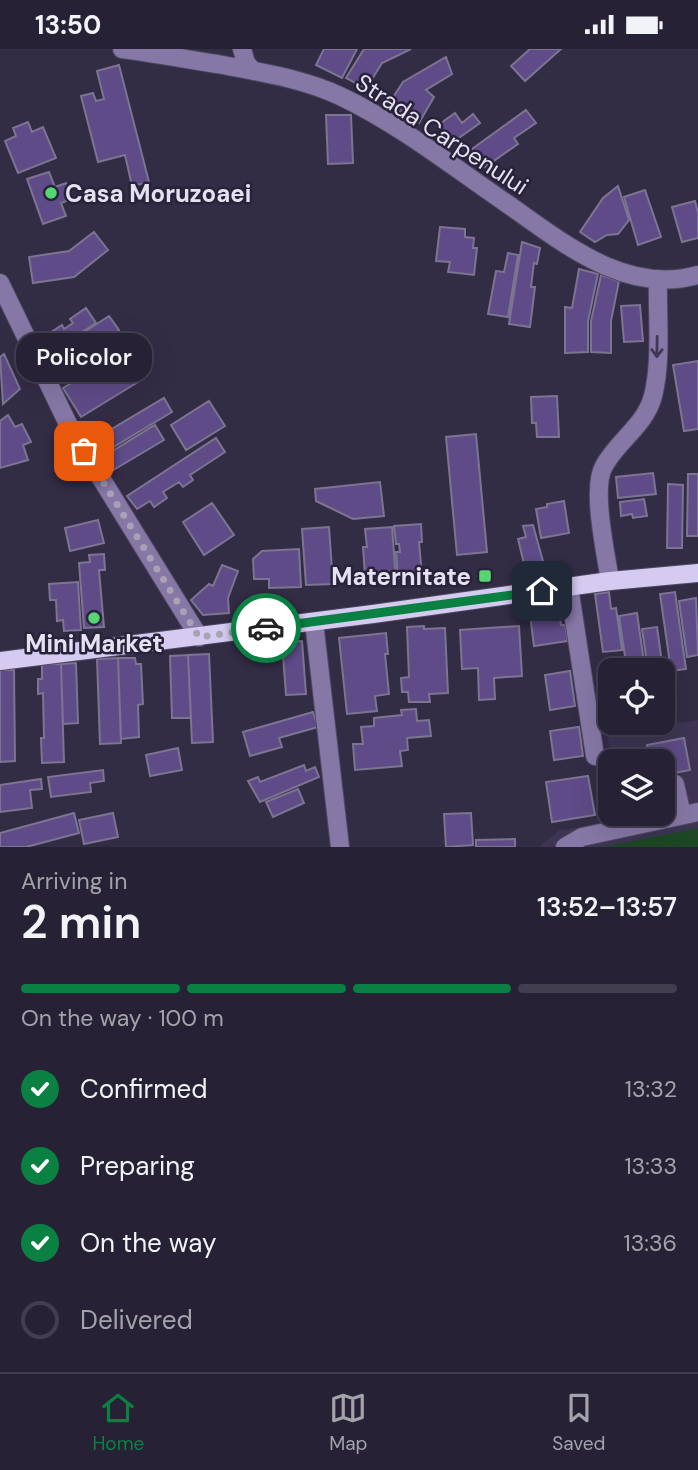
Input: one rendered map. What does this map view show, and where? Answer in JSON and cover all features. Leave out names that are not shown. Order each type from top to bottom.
[{"type":"main road","points":[[0,661],[314,622],[610,581],[698,573]]},
{"type":"street","name":"Strada Carpenului","points":[[122,49],[153,51],[316,86],[359,106],[438,156],[561,243],[594,261],[630,274],[658,279],[698,275]]},
{"type":"street","points":[[242,49],[246,63],[253,71]]},
{"type":"street","points":[[610,581],[599,480],[609,459],[641,423],[652,397],[657,362],[658,279]]},
{"type":"street","points":[[0,283],[7,318],[70,428],[199,637]]},
{"type":"street","points":[[569,587],[595,755]]},
{"type":"street","points":[[314,622],[340,847]]},
{"type":"street","points":[[565,847],[582,837],[690,814],[675,784]]},
{"type":"shaded area","points":[[698,720],[698,847],[539,847],[560,830],[598,825],[675,826],[675,749],[610,749],[607,735],[675,735],[675,724]]},
{"type":"green space","points":[[698,828],[698,847],[603,847]]},
{"type":"building","points":[[324,49],[357,49],[342,78],[316,65]]},
{"type":"building","points":[[364,49],[411,49],[382,63],[366,89],[346,78]]},
{"type":"building","points":[[530,49],[561,49],[525,81],[511,66]]},
{"type":"building","points":[[446,57],[452,74],[426,90],[434,97],[419,123],[388,105],[403,82]]},
{"type":"building","points":[[119,65],[149,182],[132,186],[125,155],[98,162],[81,96],[93,93],[96,101],[104,99],[97,71]]},
{"type":"building","points":[[526,110],[536,123],[514,138],[518,144],[485,167],[472,149]]},
{"type":"building","points":[[455,113],[462,123],[473,114],[480,123],[450,144],[437,126]]},
{"type":"building","points":[[326,115],[351,115],[353,163],[328,164]]},
{"type":"building","points":[[28,122],[32,132],[43,127],[56,158],[18,173],[5,141],[16,136],[13,128]]},
{"type":"building","name":"Casa Moruzoaei","points":[[49,172],[55,187],[66,183],[72,199],[61,203],[66,216],[43,224],[27,179]]},
{"type":"building","points":[[618,186],[629,220],[618,234],[607,235],[595,242],[580,232],[603,198]]},
{"type":"building","points":[[645,190],[661,237],[638,245],[624,197]]},
{"type":"building","points":[[695,201],[698,238],[682,242],[672,207]]},
{"type":"building","points":[[440,227],[465,229],[465,237],[474,238],[473,248],[477,248],[474,275],[448,272],[450,262],[436,261]]},
{"type":"building","points":[[94,232],[108,250],[74,277],[33,283],[29,257],[69,251]]},
{"type":"building","points":[[522,242],[540,248],[537,264],[534,263],[531,287],[535,287],[530,327],[509,324]]},
{"type":"building","points":[[508,253],[518,255],[508,317],[488,314],[496,271],[504,272]]},
{"type":"building","points":[[579,269],[598,274],[588,321],[588,352],[565,353],[565,307],[572,308]]},
{"type":"building","points":[[601,275],[619,281],[611,321],[611,353],[591,352],[591,321]]},
{"type":"building","points":[[640,305],[643,341],[624,342],[621,306]]},
{"type":"building","points":[[86,308],[96,323],[51,352],[44,341],[51,336],[50,333],[62,325],[64,329],[73,323],[70,319]]},
{"type":"building","points":[[109,316],[119,330],[57,370],[47,356]]},
{"type":"building","points":[[125,351],[143,379],[81,417],[63,388]]},
{"type":"building","points":[[4,354],[20,389],[3,404],[0,357]]},
{"type":"building","points":[[698,361],[698,429],[684,431],[673,365]]},
{"type":"building","points":[[557,396],[559,437],[537,437],[536,423],[532,423],[531,397]]},
{"type":"building","points":[[164,398],[172,412],[102,454],[93,440]]},
{"type":"building","points":[[209,401],[225,426],[186,450],[171,425]]},
{"type":"building","points":[[8,415],[15,427],[22,424],[31,442],[23,445],[28,460],[0,468],[0,421]]},
{"type":"building","points":[[155,425],[164,440],[110,472],[101,458]]},
{"type":"building","points":[[476,434],[487,552],[457,555],[446,437]]},
{"type":"building","points":[[216,438],[225,452],[190,475],[193,480],[183,487],[179,482],[163,492],[167,498],[154,507],[150,501],[137,509],[127,496]]},
{"type":"building","points":[[653,473],[656,494],[618,498],[616,477]]},
{"type":"building","points":[[688,474],[698,474],[698,536],[687,536]]},
{"type":"building","points":[[380,482],[384,516],[353,519],[316,501],[315,489]]},
{"type":"building","points":[[668,484],[683,485],[682,548],[667,548]]},
{"type":"building","points":[[644,499],[647,516],[621,516],[620,502]]},
{"type":"building","points":[[564,501],[569,533],[541,538],[536,509]]},
{"type":"building","points":[[212,503],[234,535],[204,555],[183,522]]},
{"type":"building","points":[[98,520],[104,543],[70,551],[65,528]]},
{"type":"building","points":[[421,524],[422,542],[419,542],[422,576],[398,578],[396,552],[400,552],[394,526]]},
{"type":"building","points":[[533,525],[544,565],[525,568],[518,539],[526,537],[523,526]]},
{"type":"building","points":[[329,527],[333,584],[306,585],[302,529]]},
{"type":"building","points":[[392,527],[396,580],[371,582],[370,574],[365,575],[365,529]]},
{"type":"building","points":[[299,549],[301,587],[269,588],[269,579],[254,579],[253,559],[262,551]]},
{"type":"building","points":[[104,554],[105,570],[99,570],[104,627],[84,628],[79,563],[90,562],[89,555]]},
{"type":"building","points":[[222,565],[238,571],[228,598],[229,613],[203,615],[191,600],[209,584],[213,586]]},
{"type":"building","points":[[78,582],[81,630],[64,631],[63,620],[57,621],[56,600],[50,600],[49,584]]},
{"type":"building","points":[[609,592],[611,609],[616,608],[622,650],[603,652],[595,594]]},
{"type":"building","points":[[675,592],[686,669],[675,670],[675,658],[669,658],[660,594]]},
{"type":"building","points":[[696,598],[698,655],[687,657],[679,601]]},
{"type":"building","points":[[559,611],[561,625],[565,625],[568,641],[534,646],[530,615]]},
{"type":"building","points":[[637,613],[643,658],[625,658],[619,616]]},
{"type":"building","points":[[424,626],[424,629],[445,628],[448,693],[429,694],[430,702],[409,702],[408,692],[402,692],[401,678],[409,677],[407,627]]},
{"type":"building","points":[[519,626],[522,676],[494,678],[495,699],[479,700],[478,668],[462,669],[460,630]]},
{"type":"building","points":[[657,627],[661,658],[646,658],[642,629]]},
{"type":"building","points":[[386,633],[389,694],[375,696],[377,711],[347,714],[339,638]]},
{"type":"building","points":[[302,641],[306,694],[286,695],[282,642]]},
{"type":"building","points":[[209,654],[213,742],[192,743],[188,655]]},
{"type":"building","points":[[188,655],[191,718],[172,718],[170,656]]},
{"type":"building","points":[[118,658],[121,743],[100,744],[97,659]]},
{"type":"building","points":[[118,658],[135,658],[136,664],[141,664],[143,704],[138,705],[139,737],[121,739]]},
{"type":"building","points":[[76,663],[78,723],[63,724],[61,664]]},
{"type":"building","points":[[42,664],[61,664],[64,762],[42,763],[43,693],[38,694],[38,679],[42,679]]},
{"type":"building","points":[[0,670],[14,670],[15,761],[0,762]]},
{"type":"building","points":[[570,671],[575,706],[550,710],[545,675]]},
{"type":"building","points":[[416,709],[417,721],[429,720],[431,736],[407,738],[408,750],[400,751],[402,766],[355,770],[353,744],[363,744],[361,727],[374,726],[374,718],[402,715],[401,710]]},
{"type":"building","points":[[313,712],[318,727],[279,738],[282,747],[250,756],[243,732]]},
{"type":"building","points":[[579,727],[583,756],[554,760],[550,731]]},
{"type":"building","points":[[684,738],[690,770],[675,773],[675,749],[648,749],[647,745]]},
{"type":"building","points":[[178,748],[182,770],[150,776],[146,755]]},
{"type":"building","points":[[304,765],[306,771],[315,767],[319,777],[260,802],[248,781],[258,777],[260,782]]},
{"type":"building","points":[[103,770],[104,781],[90,783],[91,792],[51,797],[48,777]]},
{"type":"building","points":[[588,776],[595,815],[552,822],[546,782]]},
{"type":"building","points":[[41,779],[42,789],[30,790],[32,808],[0,812],[0,785]]},
{"type":"building","points":[[298,789],[304,803],[273,817],[266,802]]},
{"type":"building","points":[[74,813],[79,833],[26,847],[0,847],[0,833]]},
{"type":"building","points":[[113,813],[118,837],[84,844],[79,820]]},
{"type":"building","points":[[471,813],[473,845],[446,847],[444,814]]},
{"type":"building","points":[[515,839],[515,847],[476,847],[476,840]]},
{"type":"way so far","points":[[84,451],[199,637],[266,628]]},
{"type":"place","name":"Casa Moruzoaei","points":[[51,193]]},
{"type":"place","name":"Policolor","points":[[84,451]]},
{"type":"place","name":"Maternitate","points":[[485,576]]},
{"type":"place","name":"Mini Market","points":[[94,618]]},
{"type":"route","points":[[266,628],[542,591]]}]
